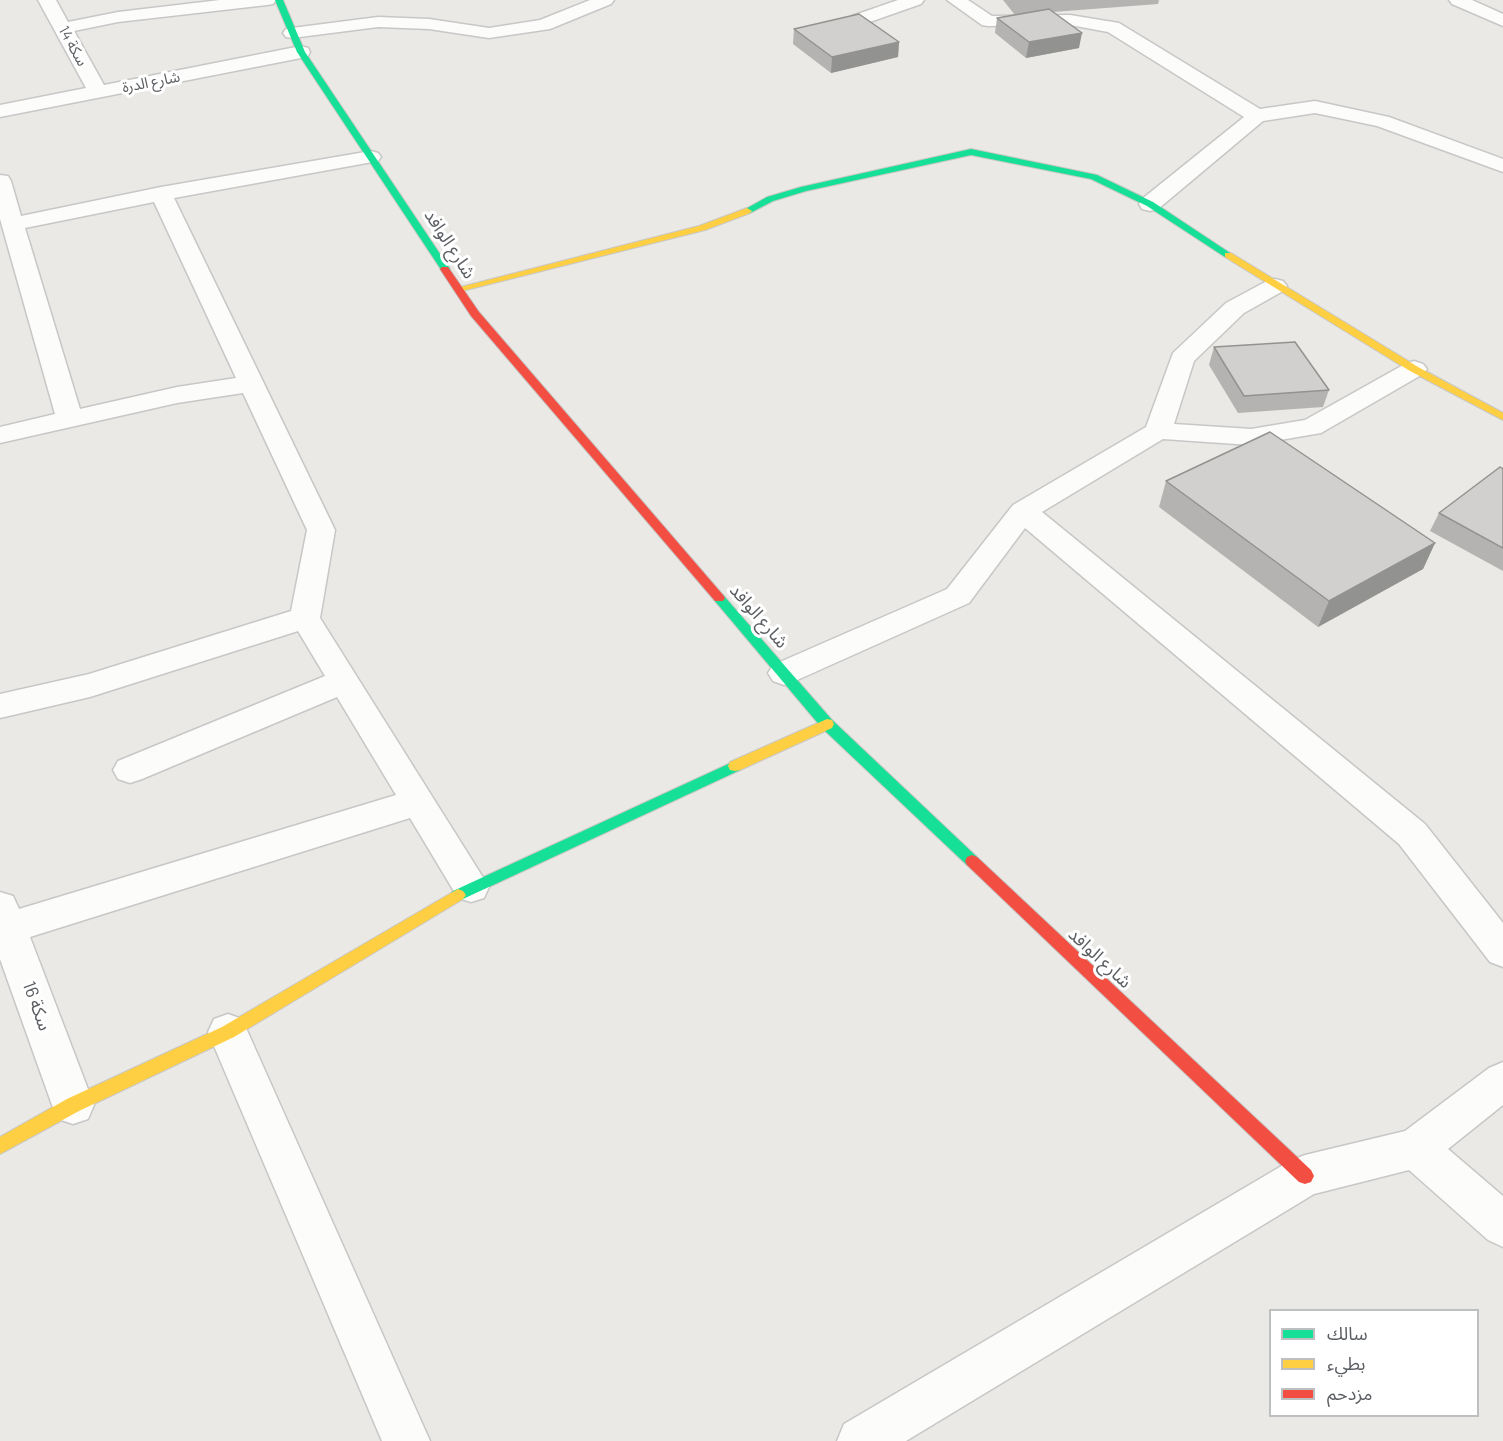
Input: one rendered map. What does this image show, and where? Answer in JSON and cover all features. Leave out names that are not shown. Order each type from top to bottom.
[{"type":"street","name":"سكة 14","points":[[47,0],[98,92]]},
{"type":"street","points":[[63,28],[118,17],[267,0]]},
{"type":"street","name":"شارع الوافد","points":[[279,0],[302,52],[475,314],[827,724],[1305,1176]]},
{"type":"street","points":[[292,33],[378,22],[429,24],[489,33],[544,25],[605,0]]},
{"type":"street","points":[[858,20],[915,0]]},
{"type":"street","points":[[956,0],[988,21],[1070,20],[1113,27],[1257,116]]},
{"type":"street","points":[[1458,0],[1503,21]]},
{"type":"street","name":"شارع الدرة","points":[[0,111],[302,52]]},
{"type":"street","points":[[1150,204],[1257,116],[1314,107],[1382,121],[1503,166]]},
{"type":"street","points":[[458,289],[702,228],[738,215],[770,199],[804,189],[971,152],[1094,177],[1150,204],[1275,286],[1414,369],[1503,417]]},
{"type":"street","points":[[13,224],[161,194],[371,157]]},
{"type":"street","points":[[0,181],[70,418]]},
{"type":"street","points":[[161,194],[321,530],[305,618],[471,886]]},
{"type":"street","points":[[1158,431],[1182,358],[1235,308],[1275,286]]},
{"type":"street","points":[[784,673],[958,596],[1023,511],[1158,431],[1251,437],[1312,427],[1414,369]]},
{"type":"street","points":[[0,435],[177,395],[251,384]]},
{"type":"street","points":[[1023,511],[1412,834],[1503,951]]},
{"type":"street","points":[[0,706],[90,685],[305,618]]},
{"type":"street","points":[[130,770],[344,681]]},
{"type":"street","points":[[0,1146],[73,1105],[228,1032],[471,886],[827,724]]},
{"type":"street","points":[[4,918],[418,802]]},
{"type":"street","name":"سكة 16","points":[[4,918],[73,1105]]},
{"type":"street","points":[[228,1032],[406,1441]]},
{"type":"street","points":[[861,1441],[1305,1176],[1416,1148],[1503,1082]]},
{"type":"street","points":[[1416,1148],[1503,1225]]},
{"type":"building","points":[[1049,9],[1082,33],[1029,42],[997,18]]},
{"type":"building","points":[[859,14],[899,42],[832,57],[794,29]]},
{"type":"building","points":[[1295,342],[1329,390],[1244,396],[1214,347]]},
{"type":"building","points":[[1270,432],[1435,543],[1329,601],[1166,481]]},
{"type":"building","points":[[1500,467],[1503,469],[1503,548],[1439,513]]},
{"type":"traffic: fast","points":[[279,0],[301,52],[445,269]]},
{"type":"traffic: fast","points":[[747,211],[770,199],[804,189],[971,152],[1094,177],[1150,204],[1228,255]]},
{"type":"traffic: fast","points":[[719,598],[827,724],[972,861]]},
{"type":"traffic: fast","points":[[458,895],[735,766]]},
{"type":"traffic: slow","points":[[458,289],[702,228],[747,211]]},
{"type":"traffic: slow","points":[[1228,255],[1414,369],[1503,417]]},
{"type":"traffic: slow","points":[[735,766],[827,724]]},
{"type":"traffic: slow","points":[[0,1146],[73,1105],[228,1032],[458,895]]},
{"type":"traffic: jam","points":[[445,269],[475,314],[719,598]]},
{"type":"traffic: jam","points":[[972,861],[1305,1176]]}]
